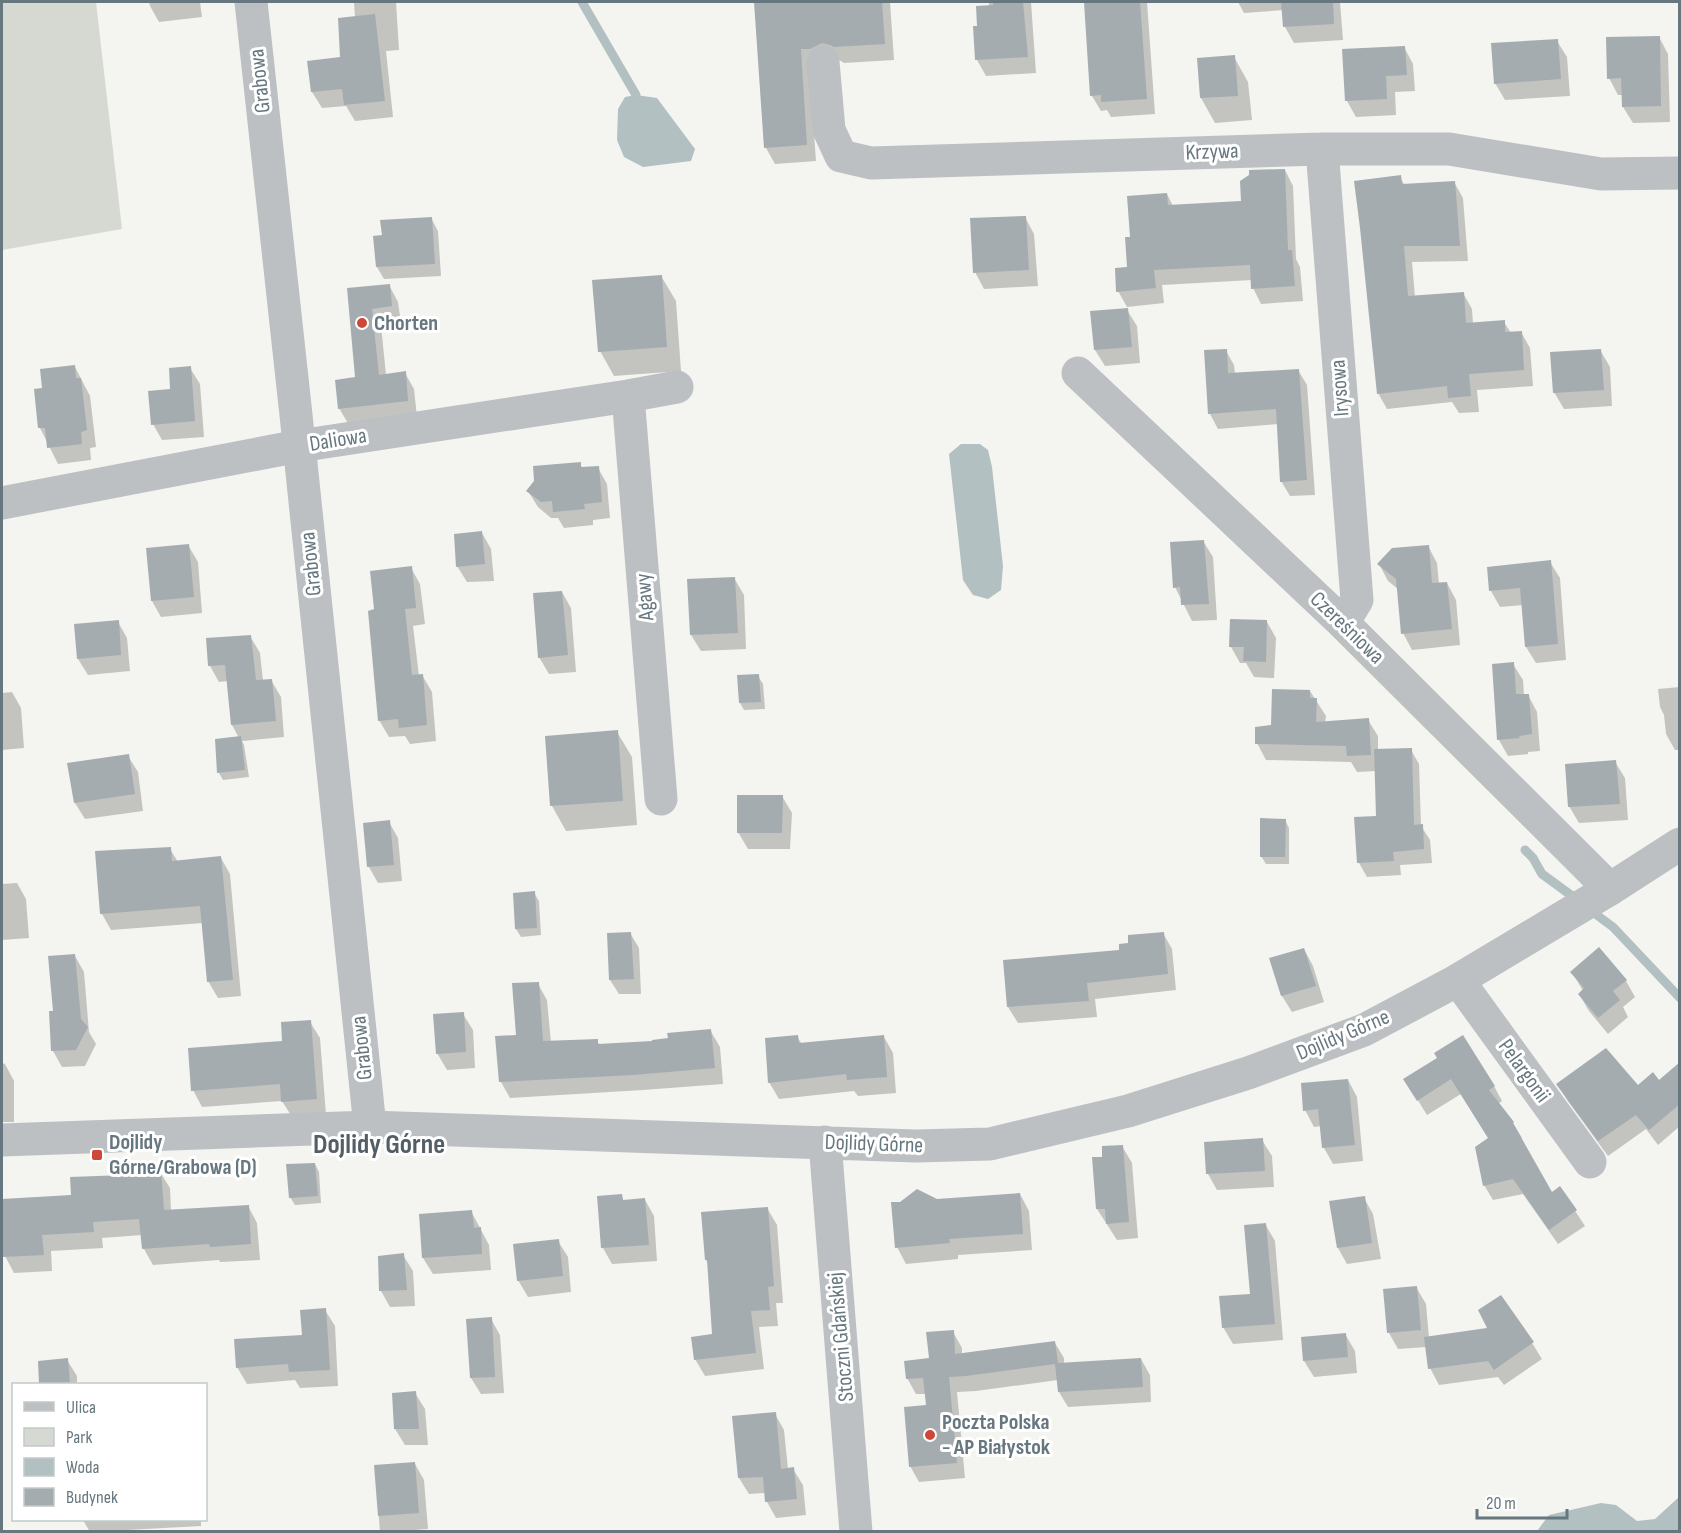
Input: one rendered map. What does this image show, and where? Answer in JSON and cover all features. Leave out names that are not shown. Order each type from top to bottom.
[{"type":"street","name":"Grabowa","points":[[251,2],[370,1127]]},
{"type":"street","name":"Krzywa","points":[[823,62],[829,130],[841,156],[871,163],[1322,149],[1449,149],[1601,174],[1680,172]]},
{"type":"street","name":"Irysowa","points":[[1322,149],[1357,600],[1343,623]]},
{"type":"street","name":"Czereśniowa","points":[[1078,373],[1343,623],[1610,890]]},
{"type":"street","name":"Daliowa","points":[[2,503],[299,446],[677,387]]},
{"type":"street","name":"Agawy","points":[[628,396],[661,799]]},
{"type":"street","name":"Dojlidy Górne","points":[[2,1140],[370,1127],[916,1146],[990,1144],[1128,1111],[1248,1073],[1364,1030],[1458,980],[1610,890],[1680,844]]},
{"type":"street","name":"Pelargonii","points":[[1458,980],[1590,1162]]},
{"type":"street","name":"Stoczni Gdańskiej","points":[[825,1142],[856,1532]]},
{"type":"green space","points":[[2,2],[96,2],[122,229],[2,250]]},
{"type":"water","points":[[636,95],[657,98],[695,149],[691,161],[643,167],[624,157],[617,140],[618,109],[625,97]]},
{"type":"water","points":[[961,444],[980,444],[988,450],[992,467],[1003,566],[1001,590],[988,599],[973,595],[963,580],[949,454]]},
{"type":"water","points":[[1679,1497],[1679,1531],[1537,1531],[1549,1515],[1601,1503],[1616,1505],[1637,1521],[1655,1519]]},
{"type":"building","points":[[754,2],[882,2],[885,44],[834,47],[822,43],[810,49],[801,49],[807,145],[764,148]]},
{"type":"building","points":[[993,2],[1023,2],[1028,57],[975,60],[973,26],[977,26],[976,6],[993,5]]},
{"type":"building","points":[[1084,2],[1140,2],[1147,99],[1101,102],[1101,95],[1090,96]]},
{"type":"building","points":[[1281,2],[1333,2],[1334,24],[1283,27]]},
{"type":"building","points":[[375,14],[385,101],[344,105],[342,89],[311,92],[307,61],[340,57],[338,18]]},
{"type":"building","points":[[1660,36],[1661,106],[1622,107],[1621,78],[1607,79],[1606,37]]},
{"type":"building","points":[[1558,39],[1561,79],[1494,84],[1491,43]]},
{"type":"building","points":[[1405,46],[1407,75],[1386,76],[1387,99],[1345,101],[1342,49]]},
{"type":"building","points":[[1235,55],[1238,96],[1200,98],[1197,58]]},
{"type":"building","points":[[1285,169],[1288,250],[1292,250],[1295,286],[1251,289],[1250,265],[1154,270],[1156,288],[1116,292],[1115,268],[1127,267],[1125,237],[1130,237],[1127,196],[1167,193],[1168,205],[1241,201],[1240,181],[1249,175],[1249,170]]},
{"type":"building","points":[[1401,175],[1402,184],[1455,181],[1460,246],[1404,246],[1408,296],[1464,292],[1466,323],[1505,320],[1505,332],[1522,331],[1524,370],[1469,374],[1471,396],[1448,398],[1447,386],[1377,394],[1354,181]]},
{"type":"building","points":[[1026,216],[1029,270],[973,273],[970,218]]},
{"type":"building","points":[[432,217],[435,264],[376,267],[373,236],[382,235],[380,220]]},
{"type":"building","points":[[662,275],[667,347],[598,352],[592,280]]},
{"type":"building","points":[[390,284],[392,306],[372,309],[379,375],[406,371],[408,401],[338,409],[335,380],[355,377],[347,288]]},
{"type":"building","points":[[1128,308],[1132,347],[1094,350],[1090,311]]},
{"type":"building","points":[[1227,349],[1228,373],[1299,369],[1307,480],[1280,482],[1276,409],[1208,414],[1204,350]]},
{"type":"building","points":[[1601,349],[1604,390],[1553,393],[1550,352]]},
{"type":"building","points":[[75,365],[76,378],[81,378],[87,430],[81,432],[82,444],[47,448],[45,428],[38,428],[34,389],[42,388],[40,369]]},
{"type":"building","points":[[191,366],[195,421],[151,425],[148,391],[170,389],[169,368]]},
{"type":"building","points":[[581,462],[581,467],[599,466],[602,502],[584,504],[585,509],[553,512],[552,501],[541,502],[526,491],[534,481],[533,466]]},
{"type":"building","points":[[482,531],[485,564],[456,567],[454,534]]},
{"type":"building","points":[[1204,540],[1209,604],[1181,605],[1180,587],[1173,588],[1170,542]]},
{"type":"building","points":[[189,544],[194,597],[151,601],[146,548]]},
{"type":"building","points":[[1429,545],[1432,583],[1447,582],[1452,629],[1401,634],[1396,579],[1377,564],[1392,548]]},
{"type":"building","points":[[1551,560],[1558,644],[1525,647],[1520,588],[1489,591],[1487,567]]},
{"type":"building","points":[[412,566],[416,608],[405,609],[412,675],[423,674],[427,725],[399,728],[398,719],[378,721],[368,611],[374,609],[370,571]]},
{"type":"building","points":[[735,577],[738,633],[690,635],[687,579]]},
{"type":"building","points":[[562,591],[568,655],[538,658],[533,593]]},
{"type":"building","points":[[1230,619],[1267,620],[1266,662],[1243,661],[1244,647],[1229,647]]},
{"type":"building","points":[[119,620],[121,655],[77,659],[74,624]]},
{"type":"building","points":[[251,635],[256,680],[272,679],[276,721],[231,725],[225,665],[208,666],[206,638]]},
{"type":"building","points":[[1514,662],[1516,694],[1529,694],[1532,734],[1519,736],[1520,738],[1497,740],[1492,664]]},
{"type":"building","points":[[759,674],[761,702],[739,703],[737,675]]},
{"type":"building","points":[[1272,689],[1310,690],[1310,698],[1317,698],[1316,722],[1369,718],[1371,755],[1347,756],[1346,746],[1255,744],[1255,727],[1271,725]]},
{"type":"building","points":[[618,730],[623,801],[550,806],[545,736]]},
{"type":"building","points":[[241,736],[245,770],[217,773],[215,739]]},
{"type":"building","points":[[1412,748],[1414,825],[1423,824],[1424,849],[1393,852],[1394,861],[1357,863],[1354,817],[1376,816],[1374,749]]},
{"type":"building","points":[[129,754],[135,794],[74,803],[67,763]]},
{"type":"building","points":[[1616,760],[1620,804],[1568,807],[1565,764]]},
{"type":"building","points":[[737,795],[783,795],[782,833],[737,833]]},
{"type":"building","points":[[1260,818],[1286,819],[1285,857],[1260,857]]},
{"type":"building","points":[[390,820],[394,865],[367,867],[363,823]]},
{"type":"building","points":[[171,847],[172,861],[221,856],[233,980],[207,982],[200,906],[100,914],[95,851]]},
{"type":"building","points":[[535,891],[537,928],[515,929],[513,893]]},
{"type":"building","points":[[631,932],[634,979],[609,980],[607,933]]},
{"type":"building","points":[[1164,932],[1168,974],[1087,983],[1089,1001],[1007,1007],[1003,960],[1119,950],[1119,944],[1128,943],[1128,935]]},
{"type":"building","points":[[1599,947],[1627,980],[1613,991],[1620,1000],[1598,1018],[1578,994],[1584,988],[1570,972]]},
{"type":"building","points":[[1304,948],[1316,986],[1281,996],[1269,958]]},
{"type":"building","points":[[75,954],[81,1019],[88,1027],[76,1050],[51,1051],[49,1011],[53,1011],[48,956]]},
{"type":"building","points":[[539,982],[543,1041],[598,1039],[598,1044],[652,1041],[668,1038],[667,1033],[711,1029],[715,1068],[499,1082],[495,1036],[516,1035],[512,983]]},
{"type":"building","points":[[464,1012],[466,1052],[436,1054],[433,1014]]},
{"type":"building","points":[[311,1020],[317,1099],[281,1102],[280,1084],[191,1091],[188,1048],[282,1041],[281,1022]]},
{"type":"building","points":[[798,1035],[799,1043],[884,1035],[887,1077],[847,1080],[846,1074],[768,1083],[765,1038]]},
{"type":"building","points":[[1463,1035],[1495,1086],[1489,1090],[1514,1122],[1552,1192],[1560,1186],[1577,1210],[1549,1230],[1513,1179],[1483,1186],[1475,1147],[1488,1138],[1451,1079],[1417,1101],[1403,1079],[1437,1058],[1434,1053]]},
{"type":"building","points":[[1606,1048],[1638,1085],[1653,1072],[1659,1080],[1680,1062],[1680,1104],[1649,1130],[1636,1115],[1598,1141],[1556,1084]]},
{"type":"building","points":[[1348,1079],[1355,1145],[1322,1148],[1318,1109],[1303,1111],[1301,1083]]},
{"type":"building","points":[[1263,1138],[1265,1171],[1206,1174],[1204,1142]]},
{"type":"building","points":[[1123,1145],[1129,1222],[1106,1224],[1105,1209],[1096,1209],[1092,1157],[1102,1157],[1102,1146]]},
{"type":"building","points":[[315,1163],[318,1196],[289,1198],[286,1164]]},
{"type":"building","points":[[161,1170],[164,1210],[249,1205],[251,1244],[210,1247],[209,1244],[142,1249],[139,1219],[93,1222],[94,1232],[42,1235],[44,1255],[3,1257],[2,1199],[71,1195],[70,1177],[125,1175],[125,1173]]},
{"type":"building","points":[[917,1189],[937,1199],[1020,1193],[1023,1234],[949,1239],[950,1243],[895,1248],[891,1202],[900,1202]]},
{"type":"building","points":[[622,1194],[623,1200],[645,1198],[649,1245],[601,1248],[597,1196]]},
{"type":"building","points":[[1365,1196],[1372,1243],[1337,1248],[1329,1201]]},
{"type":"building","points":[[768,1207],[774,1286],[768,1287],[770,1310],[751,1311],[756,1353],[694,1360],[691,1337],[712,1334],[701,1212]]},
{"type":"building","points":[[472,1210],[474,1228],[481,1227],[482,1254],[422,1258],[419,1214]]},
{"type":"building","points":[[1266,1223],[1275,1324],[1222,1328],[1219,1296],[1250,1294],[1244,1225]]},
{"type":"building","points":[[559,1239],[563,1276],[517,1281],[513,1244]]},
{"type":"building","points":[[404,1253],[407,1290],[379,1291],[378,1256]]},
{"type":"building","points":[[1417,1286],[1421,1330],[1387,1333],[1383,1289]]},
{"type":"building","points":[[1501,1295],[1534,1342],[1494,1370],[1488,1361],[1428,1369],[1424,1337],[1487,1328],[1478,1310]]},
{"type":"building","points":[[326,1308],[330,1370],[289,1372],[288,1364],[236,1368],[234,1339],[302,1335],[300,1310]]},
{"type":"building","points":[[492,1317],[495,1377],[470,1378],[466,1319]]},
{"type":"building","points":[[954,1330],[955,1354],[1055,1341],[1058,1363],[1141,1358],[1143,1387],[1058,1392],[1055,1364],[949,1377],[957,1463],[909,1467],[904,1407],[926,1405],[923,1378],[906,1379],[904,1361],[929,1358],[926,1332]]},
{"type":"building","points":[[1346,1333],[1348,1357],[1303,1361],[1301,1337]]},
{"type":"building","points":[[68,1358],[70,1383],[39,1383],[38,1361]]},
{"type":"building","points":[[416,1391],[419,1429],[394,1429],[392,1393]]},
{"type":"building","points":[[776,1412],[781,1469],[794,1467],[797,1499],[765,1502],[763,1477],[738,1478],[732,1416]]},
{"type":"building","points":[[415,1462],[419,1513],[378,1516],[374,1465]]},
{"type":"waterway","points":[[582,2],[636,95]]},
{"type":"waterway","points":[[1525,850],[1533,858],[1542,874],[1579,901]]},
{"type":"waterway","points":[[1590,910],[1613,927],[1680,998]]},
{"type":"place","name":"Chorten","points":[[362,323]]},
{"type":"place","name":"Dojlidy Górne/Grabowa (D)","points":[[97,1155]]},
{"type":"place","name":"Poczta Polska - AP Białystok","points":[[930,1435]]},
{"type":"district","name":"Dojlidy Górne","points":[[379,1144]]}]
